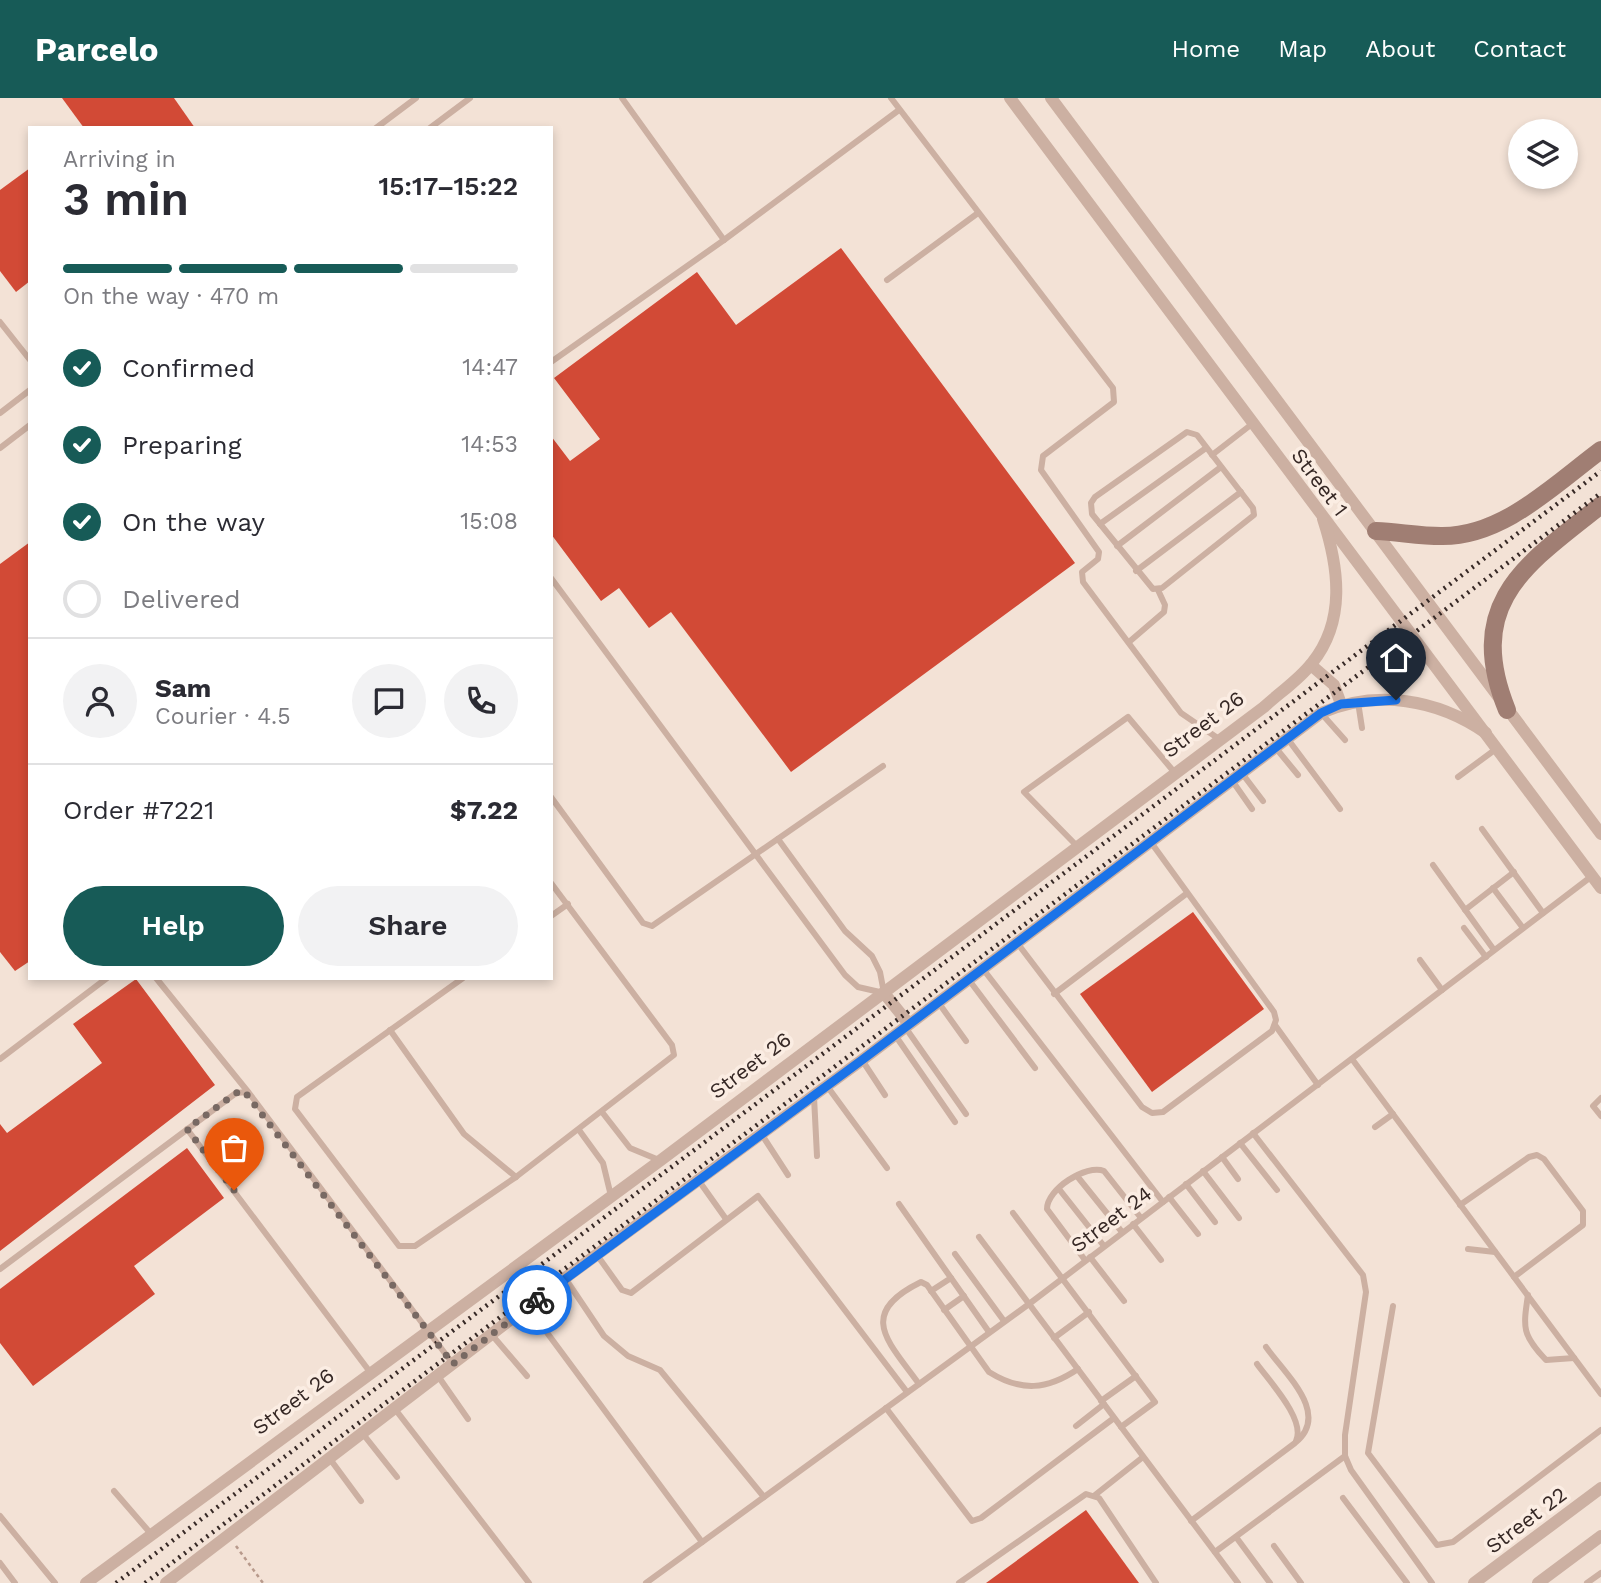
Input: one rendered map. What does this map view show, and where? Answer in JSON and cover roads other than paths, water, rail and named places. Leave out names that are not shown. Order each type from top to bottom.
[{"type":"main road","points":[[1376,531],[1442,536],[1480,530],[1522,508],[1601,450]]},
{"type":"main road","points":[[1507,710],[1496,678],[1493,645],[1503,598],[1518,575],[1539,554],[1601,505]]},
{"type":"street","name":"Street 1","points":[[1010,98],[1601,888]]},
{"type":"street","name":"Street 1","points":[[1051,98],[1601,834]]},
{"type":"street","name":"Street 26","points":[[86,1583],[884,993],[1076,845],[1221,740],[1311,665],[1330,632],[1336,602],[1336,563],[1323,519]]},
{"type":"street","points":[[1311,665],[1334,685],[1341,704]]},
{"type":"street","points":[[166,1583],[565,1278],[1018,944],[1321,713],[1341,704],[1396,700],[1434,706],[1486,733]]},
{"type":"street","points":[[884,993],[903,1029]]},
{"type":"street","name":"Street 22","points":[[1476,1582],[1601,1488]]},
{"type":"street","points":[[1538,1583],[1601,1536]]},
{"type":"lane","points":[[379,126],[416,98]]},
{"type":"lane","points":[[433,126],[470,98]]},
{"type":"lane","points":[[622,98],[724,240]]},
{"type":"lane","points":[[891,98],[1115,395],[1111,405],[1043,456],[1039,465],[1099,551],[1098,559],[1082,572],[1083,582],[1181,713],[1221,740]]},
{"type":"lane","points":[[553,361],[724,240],[900,110]]},
{"type":"lane","points":[[887,280],[978,213]]},
{"type":"lane","points":[[1,327],[28,358]]},
{"type":"lane","points":[[0,412],[28,391]]},
{"type":"lane","points":[[1212,455],[1252,424]]},
{"type":"lane","points":[[0,448],[28,427]]},
{"type":"lane","points":[[1194,433],[1253,508],[1252,517],[1158,590],[1149,588],[1091,509],[1095,497],[1180,435],[1194,433]]},
{"type":"lane","points":[[1100,524],[1206,448]]},
{"type":"lane","points":[[1117,546],[1222,467]]},
{"type":"lane","points":[[1136,571],[1241,492]]},
{"type":"lane","points":[[553,581],[850,982],[873,992],[884,993],[880,972],[872,956],[845,931],[778,839]]},
{"type":"lane","points":[[1129,642],[1164,612],[1165,605],[1158,590]]},
{"type":"lane","points":[[1358,702],[1362,728]]},
{"type":"lane","points":[[1321,713],[1345,740]]},
{"type":"lane","points":[[1076,845],[1024,792],[1128,716],[1175,773]]},
{"type":"lane","points":[[1287,738],[1340,809]]},
{"type":"lane","points":[[1275,747],[1298,775]]},
{"type":"lane","points":[[1458,777],[1498,748]]},
{"type":"lane","points":[[553,800],[647,926],[657,923],[883,766]]},
{"type":"lane","points":[[1236,776],[1263,802]]},
{"type":"lane","points":[[1236,776],[1252,809]]},
{"type":"lane","points":[[1482,829],[1543,913]]},
{"type":"lane","points":[[1018,944],[1142,1107],[1152,1113],[1163,1112],[1272,1031],[1275,1025],[1274,1012],[1150,841]]},
{"type":"lane","points":[[1433,865],[1494,950]]},
{"type":"lane","points":[[1465,910],[1514,872]]},
{"type":"lane","name":"Street 24","points":[[646,1583],[1028,1304],[1592,876]]},
{"type":"lane","points":[[460,980],[297,1097],[294,1103],[392,1241],[399,1246],[415,1246],[516,1177],[670,1061],[674,1050],[553,885]]},
{"type":"lane","points":[[1493,888],[1523,928]]},
{"type":"lane","points":[[1054,994],[1186,894]]},
{"type":"lane","points":[[553,915],[568,904]]},
{"type":"lane","points":[[1464,928],[1486,957]]},
{"type":"lane","points":[[1420,960],[1442,990]]},
{"type":"lane","points":[[983,969],[1163,1202]]},
{"type":"lane","points":[[969,979],[1035,1068]]},
{"type":"lane","points":[[0,1059],[104,980]]},
{"type":"lane","points":[[158,980],[248,1093],[426,1332],[453,1364]]},
{"type":"lane","points":[[938,1002],[966,1041]]},
{"type":"lane","points":[[1275,1025],[1318,1084]]},
{"type":"lane","points":[[903,1029],[966,1114]]},
{"type":"lane","points":[[903,1029],[954,1122]]},
{"type":"lane","points":[[390,1030],[464,1135],[516,1177]]},
{"type":"lane","points":[[1352,1059],[1601,1394]]},
{"type":"lane","points":[[862,1060],[885,1095]]},
{"type":"lane","points":[[827,1086],[887,1168]]},
{"type":"lane","points":[[0,1269],[236,1093],[248,1093]]},
{"type":"lane","points":[[814,1095],[817,1156]]},
{"type":"lane","points":[[1601,1098],[1593,1105],[1601,1116]]},
{"type":"lane","points":[[602,1112],[630,1148],[661,1160]]},
{"type":"lane","points":[[1375,1127],[1393,1114]]},
{"type":"lane","points":[[187,1129],[370,1372]]},
{"type":"lane","points":[[579,1130],[603,1163],[611,1196]]},
{"type":"lane","points":[[1253,1133],[1363,1275],[1366,1292],[1345,1434],[1345,1456],[1351,1470],[1432,1583]]},
{"type":"lane","points":[[762,1135],[788,1175]]},
{"type":"lane","points":[[1240,1143],[1277,1190]]},
{"type":"lane","points":[[1460,1205],[1529,1157],[1537,1155],[1544,1159],[1583,1211],[1583,1225],[1514,1277]]},
{"type":"lane","points":[[1222,1157],[1238,1179]]},
{"type":"lane","points":[[1124,1301],[1047,1209],[1049,1198],[1088,1169],[1104,1171],[1142,1218]]},
{"type":"lane","points":[[1203,1171],[1239,1218]]},
{"type":"lane","points":[[1077,1176],[1122,1233]]},
{"type":"lane","points":[[699,1181],[726,1219]]},
{"type":"lane","points":[[1186,1184],[1215,1222]]},
{"type":"lane","points":[[1059,1189],[1104,1246]]},
{"type":"lane","points":[[597,1255],[622,1290],[631,1293],[754,1196],[762,1198],[907,1392]]},
{"type":"lane","points":[[1169,1197],[1198,1234]]},
{"type":"lane","points":[[899,1204],[989,1332]]},
{"type":"lane","points":[[1013,1213],[1155,1402],[1121,1427]]},
{"type":"lane","points":[[1133,1224],[1161,1260]]},
{"type":"lane","points":[[979,1237],[1237,1583]]},
{"type":"lane","points":[[1468,1249],[1495,1252]]},
{"type":"lane","points":[[955,1254],[1004,1321]]},
{"type":"lane","points":[[565,1278],[604,1336],[628,1356],[660,1370],[764,1497]]},
{"type":"lane","points":[[931,1291],[951,1278]]},
{"type":"lane","points":[[919,1384],[886,1338],[882,1317],[888,1304],[918,1283],[925,1284],[931,1291],[989,1372],[1018,1385],[1049,1385],[1059,1382],[1077,1369]]},
{"type":"lane","points":[[944,1310],[964,1296]]},
{"type":"lane","points":[[1528,1296],[1524,1326],[1527,1336],[1546,1360],[1574,1358]]},
{"type":"lane","points":[[1393,1306],[1368,1453],[1437,1545],[1445,1546],[1452,1542],[1601,1430]]},
{"type":"lane","points":[[528,1307],[702,1542]]},
{"type":"lane","points":[[1054,1338],[1088,1312]]},
{"type":"lane","points":[[492,1335],[527,1376]]},
{"type":"lane","points":[[1191,1521],[1296,1443],[1309,1429],[1310,1410],[1266,1347]]},
{"type":"lane","points":[[1257,1364],[1297,1420],[1300,1431],[1296,1443]]},
{"type":"lane","points":[[438,1376],[467,1419]]},
{"type":"lane","points":[[1076,1426],[1136,1376]]},
{"type":"lane","points":[[886,1408],[972,1521],[981,1518],[1114,1419]]},
{"type":"lane","points":[[395,1409],[529,1583]]},
{"type":"lane","points":[[363,1434],[397,1476]]},
{"type":"lane","points":[[1215,1552],[1345,1456]]},
{"type":"lane","points":[[959,1583],[1078,1497],[1095,1495],[1143,1457]]},
{"type":"lane","points":[[330,1458],[361,1501]]},
{"type":"lane","points":[[114,1491],[152,1535]]},
{"type":"lane","points":[[1095,1495],[1156,1583]]},
{"type":"lane","points":[[1343,1497],[1407,1583]]},
{"type":"lane","points":[[0,1516],[55,1583]]},
{"type":"lane","points":[[1236,1536],[1269,1583]]},
{"type":"lane","points":[[1273,1546],[1301,1583]]},
{"type":"lane","points":[[0,1563],[15,1583]]},
{"type":"lane","points":[[1587,1583],[1601,1573]]},
{"type":"railway","points":[[116,1583],[1601,471]]},
{"type":"railway","points":[[145,1583],[1601,493]]}]
